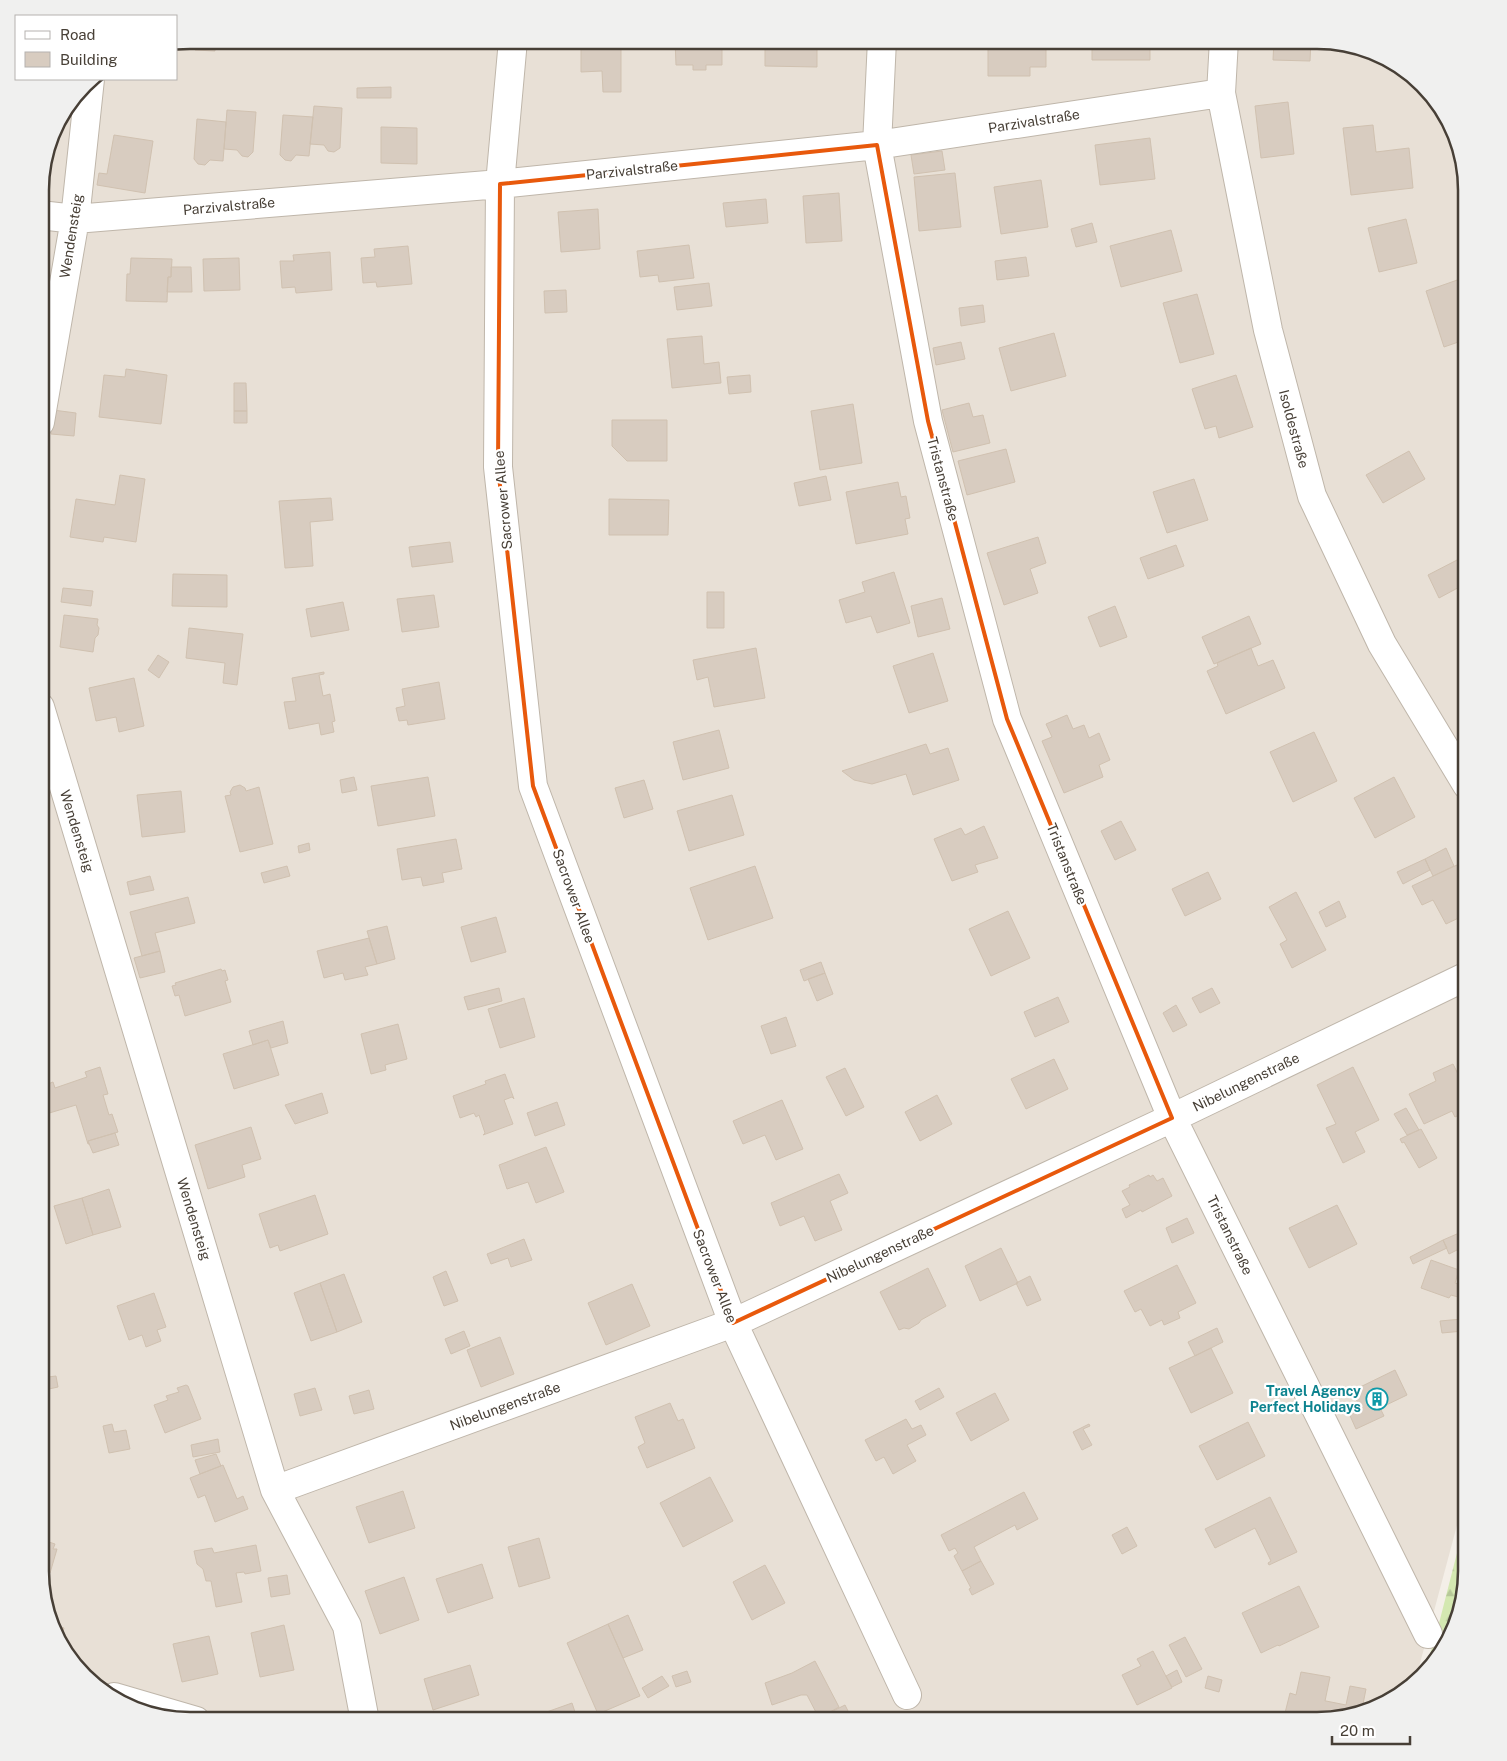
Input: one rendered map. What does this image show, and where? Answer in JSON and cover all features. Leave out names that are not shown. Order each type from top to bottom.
[{"type":"street","name":"Sacrower Allee","points":[[511,49],[500,184],[498,467],[533,786],[732,1323],[907,1695]]},
{"type":"street","name":"Tristanstraße","points":[[881,49],[876,145],[928,421],[1007,718],[1172,1118],[1428,1634]]},
{"type":"street","name":"Isoldestraße","points":[[1223,49],[1220,92],[1268,330],[1312,496],[1382,644],[1458,770]]},
{"type":"street","name":"Wendensteig","points":[[49,370],[75,219],[89,92]]},
{"type":"street","name":"Parzivalstraße","points":[[49,216],[75,219],[500,184],[876,145],[1220,92]]},
{"type":"street","name":"Wendensteig","points":[[49,737],[275,1490],[347,1626],[363,1712]]},
{"type":"street","name":"Nibelungenstraße","points":[[275,1490],[732,1323],[1172,1118],[1458,980]]},
{"type":"highlighted area","points":[[877,145],[928,421],[1007,719],[1172,1118],[733,1323],[533,786],[498,467],[500,184]]},
{"type":"shaded area","points":[[190,49],[1327,49],[1371,59],[1396,73],[1417,90],[1444,127],[1456,162],[1458,180],[1458,1522],[1419,1668],[1403,1683],[1380,1698],[1363,1705],[1336,1711],[190,1712],[171,1711],[144,1705],[119,1693],[90,1671],[73,1650],[63,1634],[56,1617],[50,1590],[49,1571],[49,180],[54,153],[63,127],[90,90],[102,80],[178,80],[178,50]]},
{"type":"green space","points":[[1458,1549],[1456,1599],[1444,1634],[1429,1656]]},
{"type":"building","points":[[215,49],[215,51],[195,50]]},
{"type":"building","points":[[581,49],[621,49],[621,92],[603,92],[602,71],[581,72]]},
{"type":"building","points":[[675,49],[722,49],[722,65],[706,65],[706,70],[693,70],[693,65],[676,65]]},
{"type":"building","points":[[765,49],[817,49],[817,67],[765,66]]},
{"type":"building","points":[[988,49],[1046,49],[1046,67],[1030,67],[1030,76],[988,76]]},
{"type":"building","points":[[1092,49],[1150,49],[1150,60],[1092,60]]},
{"type":"building","points":[[1274,49],[1311,49],[1310,61],[1273,60]]},
{"type":"building","points":[[391,87],[391,98],[357,98],[357,88]]},
{"type":"building","points":[[1288,102],[1294,154],[1261,158],[1255,106]]},
{"type":"building","points":[[314,106],[342,108],[340,148],[334,152],[328,151],[324,145],[310,144]]},
{"type":"building","points":[[227,110],[256,112],[253,152],[248,157],[242,156],[237,150],[224,149]]},
{"type":"building","points":[[283,115],[313,117],[309,156],[296,155],[291,161],[285,160],[280,155]]},
{"type":"building","points":[[197,119],[226,122],[223,161],[210,160],[205,165],[198,164],[194,159]]},
{"type":"building","points":[[1373,125],[1376,152],[1409,148],[1413,188],[1351,195],[1343,128]]},
{"type":"building","points":[[381,127],[417,128],[417,164],[381,163]]},
{"type":"building","points":[[114,135],[153,141],[145,193],[97,185],[99,173],[107,174]]},
{"type":"building","points":[[1150,138],[1155,179],[1100,185],[1095,145]]},
{"type":"building","points":[[942,151],[945,170],[914,174],[911,155]]},
{"type":"building","points":[[955,173],[961,227],[919,231],[914,177]]},
{"type":"building","points":[[1041,180],[1048,227],[1001,234],[994,187]]},
{"type":"building","points":[[839,193],[842,241],[806,243],[803,196]]},
{"type":"building","points":[[766,199],[768,223],[726,227],[723,203]]},
{"type":"building","points":[[598,209],[600,249],[561,252],[558,212]]},
{"type":"building","points":[[1406,219],[1417,263],[1379,272],[1368,228]]},
{"type":"building","points":[[1092,223],[1097,242],[1076,247],[1071,229]]},
{"type":"building","points":[[1171,230],[1182,271],[1121,287],[1110,246]]},
{"type":"building","points":[[689,245],[694,278],[659,282],[658,275],[640,277],[637,251]]},
{"type":"building","points":[[408,246],[412,284],[377,287],[376,282],[363,283],[361,258],[375,257],[374,249]]},
{"type":"building","points":[[330,252],[332,290],[296,293],[295,287],[282,288],[280,261],[294,261],[293,255]]},
{"type":"building","points":[[1026,257],[1029,276],[997,280],[995,261]]},
{"type":"building","points":[[131,258],[172,259],[171,277],[168,277],[167,302],[126,301],[127,274],[130,274]]},
{"type":"building","points":[[239,258],[240,290],[204,291],[203,259]]},
{"type":"building","points":[[171,267],[191,267],[192,292],[167,292],[168,277],[171,277]]},
{"type":"building","points":[[1458,280],[1458,342],[1444,347],[1426,291]]},
{"type":"building","points":[[709,283],[712,306],[677,310],[674,287]]},
{"type":"building","points":[[566,290],[567,312],[545,313],[544,291]]},
{"type":"building","points":[[1197,294],[1214,354],[1180,363],[1163,303]]},
{"type":"building","points":[[983,305],[985,322],[961,326],[959,308]]},
{"type":"building","points":[[1054,333],[1066,376],[1011,391],[999,348]]},
{"type":"building","points":[[702,336],[704,364],[719,362],[721,383],[672,388],[667,339]]},
{"type":"building","points":[[961,342],[965,359],[936,365],[933,348]]},
{"type":"building","points":[[126,369],[167,375],[161,424],[99,417],[104,375],[125,377]]},
{"type":"building","points":[[750,375],[751,392],[729,394],[727,377]]},
{"type":"building","points":[[1236,375],[1253,427],[1219,438],[1216,426],[1205,429],[1192,389]]},
{"type":"building","points":[[234,383],[246,383],[247,411],[234,411]]},
{"type":"building","points":[[969,403],[973,417],[983,415],[990,443],[953,452],[942,410]]},
{"type":"building","points":[[853,404],[862,463],[820,470],[811,411]]},
{"type":"building","points":[[53,410],[76,413],[74,436],[51,434]]},
{"type":"building","points":[[234,411],[247,411],[247,423],[234,423]]},
{"type":"building","points":[[612,420],[667,420],[667,461],[627,461],[612,446]]},
{"type":"building","points":[[1006,449],[1015,482],[967,495],[958,461]]},
{"type":"building","points":[[1409,451],[1425,479],[1383,503],[1366,475]]},
{"type":"building","points":[[120,475],[145,479],[136,542],[104,537],[103,542],[70,537],[76,499],[115,505]]},
{"type":"building","points":[[826,476],[831,500],[799,506],[794,483]]},
{"type":"building","points":[[1194,479],[1208,520],[1167,533],[1153,492]]},
{"type":"building","points":[[898,482],[901,497],[906,496],[910,518],[905,519],[908,534],[856,544],[846,492]]},
{"type":"building","points":[[331,498],[333,520],[310,522],[313,566],[285,568],[279,501]]},
{"type":"building","points":[[609,499],[669,500],[668,535],[609,535]]},
{"type":"building","points":[[1038,537],[1046,563],[1030,569],[1038,593],[1004,605],[987,553]]},
{"type":"building","points":[[450,542],[453,562],[412,567],[409,547]]},
{"type":"building","points":[[1176,545],[1184,566],[1148,579],[1140,558]]},
{"type":"building","points":[[1458,560],[1458,588],[1439,598],[1428,575]]},
{"type":"building","points":[[894,572],[910,623],[877,633],[871,616],[846,623],[839,600],[865,592],[862,582]]},
{"type":"building","points":[[173,574],[227,575],[227,607],[172,606]]},
{"type":"building","points":[[63,588],[93,591],[91,606],[61,602]]},
{"type":"building","points":[[707,592],[724,592],[724,628],[707,628]]},
{"type":"building","points":[[434,595],[439,627],[402,632],[397,599]]},
{"type":"building","points":[[942,598],[950,629],[918,637],[911,606]]},
{"type":"building","points":[[343,602],[349,630],[311,637],[306,609]]},
{"type":"building","points":[[1115,606],[1127,637],[1100,647],[1088,617]]},
{"type":"building","points":[[64,615],[98,619],[98,635],[95,638],[93,652],[60,647]]},
{"type":"building","points":[[1249,616],[1261,644],[1214,664],[1202,637]]},
{"type":"building","points":[[189,628],[243,634],[237,685],[223,683],[225,663],[186,658]]},
{"type":"building","points":[[756,648],[765,698],[714,707],[708,677],[697,680],[693,660]]},
{"type":"building","points":[[1251,648],[1258,666],[1273,660],[1285,688],[1226,714],[1207,671],[1218,666],[1217,663]]},
{"type":"building","points":[[933,653],[948,701],[909,713],[893,666]]},
{"type":"building","points":[[158,655],[169,662],[159,678],[148,670]]},
{"type":"building","points":[[324,672],[324,674],[319,675],[323,696],[330,694],[335,721],[332,722],[334,732],[321,735],[319,723],[289,729],[284,702],[296,701],[292,678]]},
{"type":"building","points":[[134,678],[144,726],[119,732],[116,717],[96,721],[89,688]]},
{"type":"building","points":[[439,682],[445,719],[408,725],[407,720],[399,721],[396,708],[405,706],[402,689]]},
{"type":"building","points":[[1067,715],[1073,729],[1084,725],[1089,738],[1099,733],[1110,760],[1099,765],[1103,777],[1064,793],[1042,741],[1052,737],[1046,724]]},
{"type":"building","points":[[719,730],[729,768],[683,780],[673,742]]},
{"type":"building","points":[[1314,732],[1337,781],[1293,802],[1270,752]]},
{"type":"building","points":[[926,744],[930,754],[948,748],[959,780],[913,795],[906,774],[872,784],[854,780],[842,771]]},
{"type":"building","points":[[354,777],[357,790],[342,793],[340,780]]},
{"type":"building","points":[[428,777],[435,816],[378,826],[371,786]]},
{"type":"building","points":[[1394,777],[1415,817],[1375,838],[1354,798]]},
{"type":"building","points":[[644,780],[653,809],[624,818],[615,788]]},
{"type":"building","points":[[240,785],[246,791],[259,787],[273,844],[240,852],[225,796],[231,795],[230,792],[233,787]]},
{"type":"building","points":[[181,791],[185,832],[142,837],[137,795]]},
{"type":"building","points":[[732,795],[744,835],[689,851],[677,811]]},
{"type":"building","points":[[1121,821],[1136,850],[1115,860],[1101,831]]},
{"type":"building","points":[[984,826],[998,858],[975,865],[978,872],[952,881],[934,839],[961,828],[965,835]]},
{"type":"building","points":[[456,839],[462,869],[442,873],[444,882],[423,886],[421,877],[402,880],[397,849]]},
{"type":"building","points":[[309,843],[310,850],[299,853],[298,846]]},
{"type":"building","points":[[1446,848],[1454,866],[1433,876],[1425,859]]},
{"type":"building","points":[[1425,859],[1430,870],[1403,884],[1397,872]]},
{"type":"building","points":[[1457,865],[1458,918],[1446,924],[1433,900],[1422,905],[1412,886]]},
{"type":"building","points":[[287,866],[290,876],[264,883],[261,873]]},
{"type":"building","points":[[755,866],[773,918],[708,940],[690,888]]},
{"type":"building","points":[[1208,872],[1221,899],[1185,916],[1172,889]]},
{"type":"building","points":[[150,876],[154,890],[130,895],[127,882]]},
{"type":"building","points":[[1296,892],[1326,950],[1292,968],[1280,944],[1287,940],[1269,907]]},
{"type":"building","points":[[188,897],[195,923],[155,933],[160,951],[142,956],[130,912]]},
{"type":"building","points":[[1339,901],[1346,917],[1326,927],[1319,912]]},
{"type":"building","points":[[1008,911],[1030,958],[991,976],[969,929]]},
{"type":"building","points":[[496,917],[506,952],[471,962],[461,927]]},
{"type":"building","points":[[387,926],[395,959],[377,964],[367,931]]},
{"type":"building","points":[[369,938],[377,964],[365,967],[368,975],[345,980],[343,973],[324,978],[317,951]]},
{"type":"building","points":[[160,951],[165,972],[140,978],[134,958]]},
{"type":"building","points":[[821,962],[825,973],[804,981],[800,970]]},
{"type":"building","points":[[221,969],[222,971],[225,970],[228,980],[225,981],[231,1002],[185,1016],[179,995],[175,996],[172,986],[176,985],[175,983]]},
{"type":"building","points":[[825,973],[833,994],[817,1001],[808,979]]},
{"type":"building","points":[[499,988],[502,1001],[468,1010],[464,997]]},
{"type":"building","points":[[1212,988],[1220,1003],[1200,1013],[1192,998]]},
{"type":"building","points":[[1058,997],[1069,1022],[1035,1037],[1024,1012]]},
{"type":"building","points":[[524,998],[535,1037],[500,1048],[488,1009]]},
{"type":"building","points":[[1176,1005],[1187,1025],[1173,1032],[1163,1013]]},
{"type":"building","points":[[786,1017],[796,1046],[771,1054],[761,1026]]},
{"type":"building","points":[[283,1021],[288,1043],[271,1048],[268,1040],[253,1045],[249,1031]]},
{"type":"building","points":[[398,1024],[407,1059],[385,1065],[386,1070],[371,1074],[361,1034]]},
{"type":"building","points":[[268,1040],[279,1075],[234,1089],[223,1054]]},
{"type":"building","points":[[1054,1059],[1068,1089],[1026,1109],[1011,1079]]},
{"type":"building","points":[[1453,1064],[1458,1074],[1458,1116],[1455,1117],[1452,1111],[1424,1124],[1409,1094],[1436,1081],[1433,1073]]},
{"type":"building","points":[[100,1067],[108,1094],[103,1095],[109,1115],[112,1114],[118,1132],[88,1141],[89,1144],[88,1144],[76,1105],[49,1113],[49,1084],[53,1082],[55,1088],[87,1077],[85,1072]]},
{"type":"building","points":[[1353,1067],[1379,1120],[1355,1132],[1365,1152],[1343,1163],[1326,1128],[1336,1124],[1317,1085]]},
{"type":"building","points":[[845,1068],[864,1107],[846,1116],[826,1077]]},
{"type":"building","points":[[505,1074],[514,1099],[512,1097],[504,1100],[513,1124],[483,1135],[485,1133],[479,1115],[476,1117],[474,1113],[460,1118],[453,1096],[486,1084],[485,1081]]},
{"type":"building","points":[[322,1093],[328,1113],[295,1124],[285,1105]]},
{"type":"building","points":[[937,1095],[952,1124],[920,1141],[905,1112]]},
{"type":"building","points":[[782,1100],[803,1149],[776,1160],[765,1135],[743,1144],[733,1121]]},
{"type":"building","points":[[557,1102],[565,1125],[535,1136],[527,1113]]},
{"type":"building","points":[[1406,1108],[1419,1130],[1407,1135],[1394,1114]]},
{"type":"building","points":[[251,1127],[261,1159],[242,1165],[245,1177],[208,1189],[195,1145]]},
{"type":"building","points":[[1421,1129],[1437,1158],[1419,1168],[1404,1142],[1402,1143],[1400,1139]]},
{"type":"building","points":[[115,1133],[119,1145],[93,1153],[88,1141]]},
{"type":"building","points":[[546,1147],[564,1192],[536,1203],[528,1182],[507,1189],[499,1165]]},
{"type":"building","points":[[839,1174],[848,1193],[830,1201],[842,1230],[815,1241],[804,1216],[780,1226],[771,1203]]},
{"type":"building","points":[[1149,1175],[1150,1177],[1153,1175],[1157,1181],[1163,1178],[1172,1196],[1126,1218],[1122,1209],[1130,1205],[1122,1191],[1130,1187],[1129,1185]]},
{"type":"building","points":[[109,1189],[121,1227],[93,1235],[82,1198]]},
{"type":"building","points":[[315,1195],[328,1234],[280,1251],[278,1245],[270,1248],[259,1214]]},
{"type":"building","points":[[82,1198],[93,1235],[66,1244],[54,1206]]},
{"type":"building","points":[[1337,1205],[1357,1244],[1309,1268],[1289,1228]]},
{"type":"building","points":[[1187,1218],[1194,1233],[1172,1243],[1166,1228]]},
{"type":"building","points":[[1458,1233],[1458,1250],[1449,1254],[1443,1240]]},
{"type":"building","points":[[524,1239],[532,1260],[511,1267],[508,1258],[491,1264],[487,1254]]},
{"type":"building","points":[[1443,1240],[1447,1248],[1413,1264],[1410,1257]]},
{"type":"building","points":[[1001,1248],[1018,1283],[980,1301],[965,1266]]},
{"type":"building","points":[[1431,1260],[1458,1270],[1455,1283],[1458,1284],[1458,1297],[1451,1295],[1449,1298],[1421,1288]]},
{"type":"building","points":[[1177,1265],[1196,1303],[1178,1312],[1180,1318],[1164,1325],[1162,1320],[1150,1326],[1141,1309],[1135,1312],[1124,1291]]},
{"type":"building","points":[[928,1268],[946,1306],[909,1329],[899,1330],[880,1292]]},
{"type":"building","points":[[446,1271],[458,1301],[444,1306],[433,1277]]},
{"type":"building","points":[[344,1274],[362,1322],[337,1332],[320,1283]]},
{"type":"building","points":[[1030,1276],[1041,1300],[1027,1306],[1016,1283]]},
{"type":"building","points":[[320,1283],[337,1332],[311,1341],[294,1293]]},
{"type":"building","points":[[632,1284],[650,1326],[606,1345],[588,1303]]},
{"type":"building","points":[[154,1293],[166,1327],[157,1330],[161,1341],[146,1347],[142,1335],[129,1340],[117,1306]]},
{"type":"building","points":[[1458,1319],[1458,1331],[1442,1333],[1440,1321]]},
{"type":"building","points":[[1217,1328],[1223,1342],[1195,1356],[1188,1342]]},
{"type":"building","points":[[464,1331],[470,1346],[451,1354],[445,1339]]},
{"type":"building","points":[[500,1337],[514,1374],[481,1387],[467,1350]]},
{"type":"building","points":[[1211,1348],[1233,1393],[1191,1413],[1169,1368]]},
{"type":"building","name":"Travel Agency Perfect Holidays","points":[[1395,1370],[1407,1395],[1380,1408],[1384,1416],[1356,1429],[1347,1409],[1358,1403],[1352,1391]]},
{"type":"building","points":[[56,1376],[58,1387],[49,1389],[49,1377]]},
{"type":"building","points":[[186,1385],[201,1419],[165,1433],[154,1405],[168,1400],[166,1396],[179,1392],[177,1388]]},
{"type":"building","points":[[315,1388],[322,1410],[300,1416],[294,1394]]},
{"type":"building","points":[[939,1388],[944,1397],[920,1410],[915,1401]]},
{"type":"building","points":[[369,1390],[374,1409],[354,1414],[349,1396]]},
{"type":"building","points":[[995,1393],[1009,1420],[971,1441],[956,1413]]},
{"type":"building","points":[[670,1403],[678,1421],[683,1419],[695,1448],[647,1468],[638,1447],[645,1443],[635,1417]]},
{"type":"building","points":[[906,1419],[912,1429],[921,1425],[926,1435],[907,1445],[916,1461],[893,1474],[884,1457],[876,1461],[865,1440]]},
{"type":"building","points":[[1248,1422],[1265,1456],[1217,1480],[1199,1446]]},
{"type":"building","points":[[112,1424],[114,1432],[126,1430],[130,1449],[109,1453],[103,1426]]},
{"type":"building","points":[[1089,1424],[1090,1426],[1083,1429],[1092,1445],[1082,1450],[1073,1432]]},
{"type":"building","points":[[218,1439],[220,1452],[193,1457],[191,1445]]},
{"type":"building","points":[[216,1454],[221,1466],[200,1474],[195,1460]]},
{"type":"building","points":[[223,1465],[237,1499],[243,1496],[248,1509],[215,1522],[205,1495],[198,1498],[190,1478]]},
{"type":"building","points":[[710,1477],[733,1521],[683,1547],[660,1503]]},
{"type":"building","points":[[403,1491],[415,1528],[369,1543],[356,1507]]},
{"type":"building","points":[[1024,1492],[1038,1519],[1017,1530],[1015,1525],[974,1547],[981,1561],[962,1571],[954,1556],[958,1553],[955,1548],[949,1551],[941,1535]]},
{"type":"building","points":[[1270,1497],[1297,1552],[1269,1565],[1268,1563],[1271,1561],[1255,1528],[1215,1548],[1205,1529]]},
{"type":"building","points":[[1127,1527],[1137,1546],[1122,1554],[1112,1535]]},
{"type":"building","points":[[539,1538],[550,1578],[519,1587],[508,1547]]},
{"type":"building","points":[[49,1542],[55,1544],[53,1549],[57,1549],[50,1573]]},
{"type":"building","points":[[256,1545],[261,1571],[245,1574],[244,1572],[236,1573],[242,1602],[216,1607],[211,1581],[206,1581],[203,1569],[197,1564],[194,1551],[212,1548],[214,1553]]},
{"type":"building","points":[[981,1561],[994,1584],[972,1595],[969,1589],[971,1588],[962,1571]]},
{"type":"building","points":[[482,1564],[493,1598],[448,1613],[436,1579]]},
{"type":"building","points":[[765,1565],[785,1603],[752,1620],[733,1582]]},
{"type":"building","points":[[287,1575],[290,1594],[271,1597],[268,1578]]},
{"type":"building","points":[[404,1577],[419,1620],[380,1634],[365,1591]]},
{"type":"building","points":[[1299,1586],[1319,1627],[1261,1653],[1242,1613]]},
{"type":"building","points":[[628,1615],[643,1650],[623,1658],[608,1624]]},
{"type":"building","points":[[608,1624],[640,1696],[603,1712],[597,1712],[567,1643]]},
{"type":"building","points":[[284,1625],[294,1670],[260,1677],[251,1633]]},
{"type":"building","points":[[209,1636],[218,1674],[182,1682],[173,1644]]},
{"type":"building","points":[[1185,1637],[1202,1669],[1186,1677],[1169,1645]]},
{"type":"building","points":[[1153,1651],[1172,1688],[1137,1705],[1122,1675],[1141,1666],[1137,1659]]},
{"type":"building","points":[[815,1661],[839,1707],[830,1712],[816,1712],[807,1695],[801,1695],[772,1705],[765,1683],[792,1673]]},
{"type":"building","points":[[470,1665],[479,1695],[433,1710],[424,1679]]},
{"type":"building","points":[[1177,1670],[1182,1682],[1172,1687],[1166,1676]]},
{"type":"building","points":[[687,1671],[691,1682],[676,1687],[672,1676]]},
{"type":"building","points":[[1301,1672],[1330,1677],[1325,1701],[1346,1705],[1350,1686],[1366,1689],[1363,1705],[1336,1711],[1285,1712],[1290,1693],[1296,1695]]},
{"type":"building","points":[[662,1676],[669,1686],[648,1698],[642,1688]]},
{"type":"building","points":[[1208,1676],[1222,1680],[1219,1692],[1205,1688]]},
{"type":"building","points":[[572,1703],[575,1712],[547,1712]]},
{"type":"building","points":[[845,1705],[848,1712],[831,1712]]},
{"type":"place","name":"Travel Agency Perfect Holidays","points":[[1377,1399]]}]
